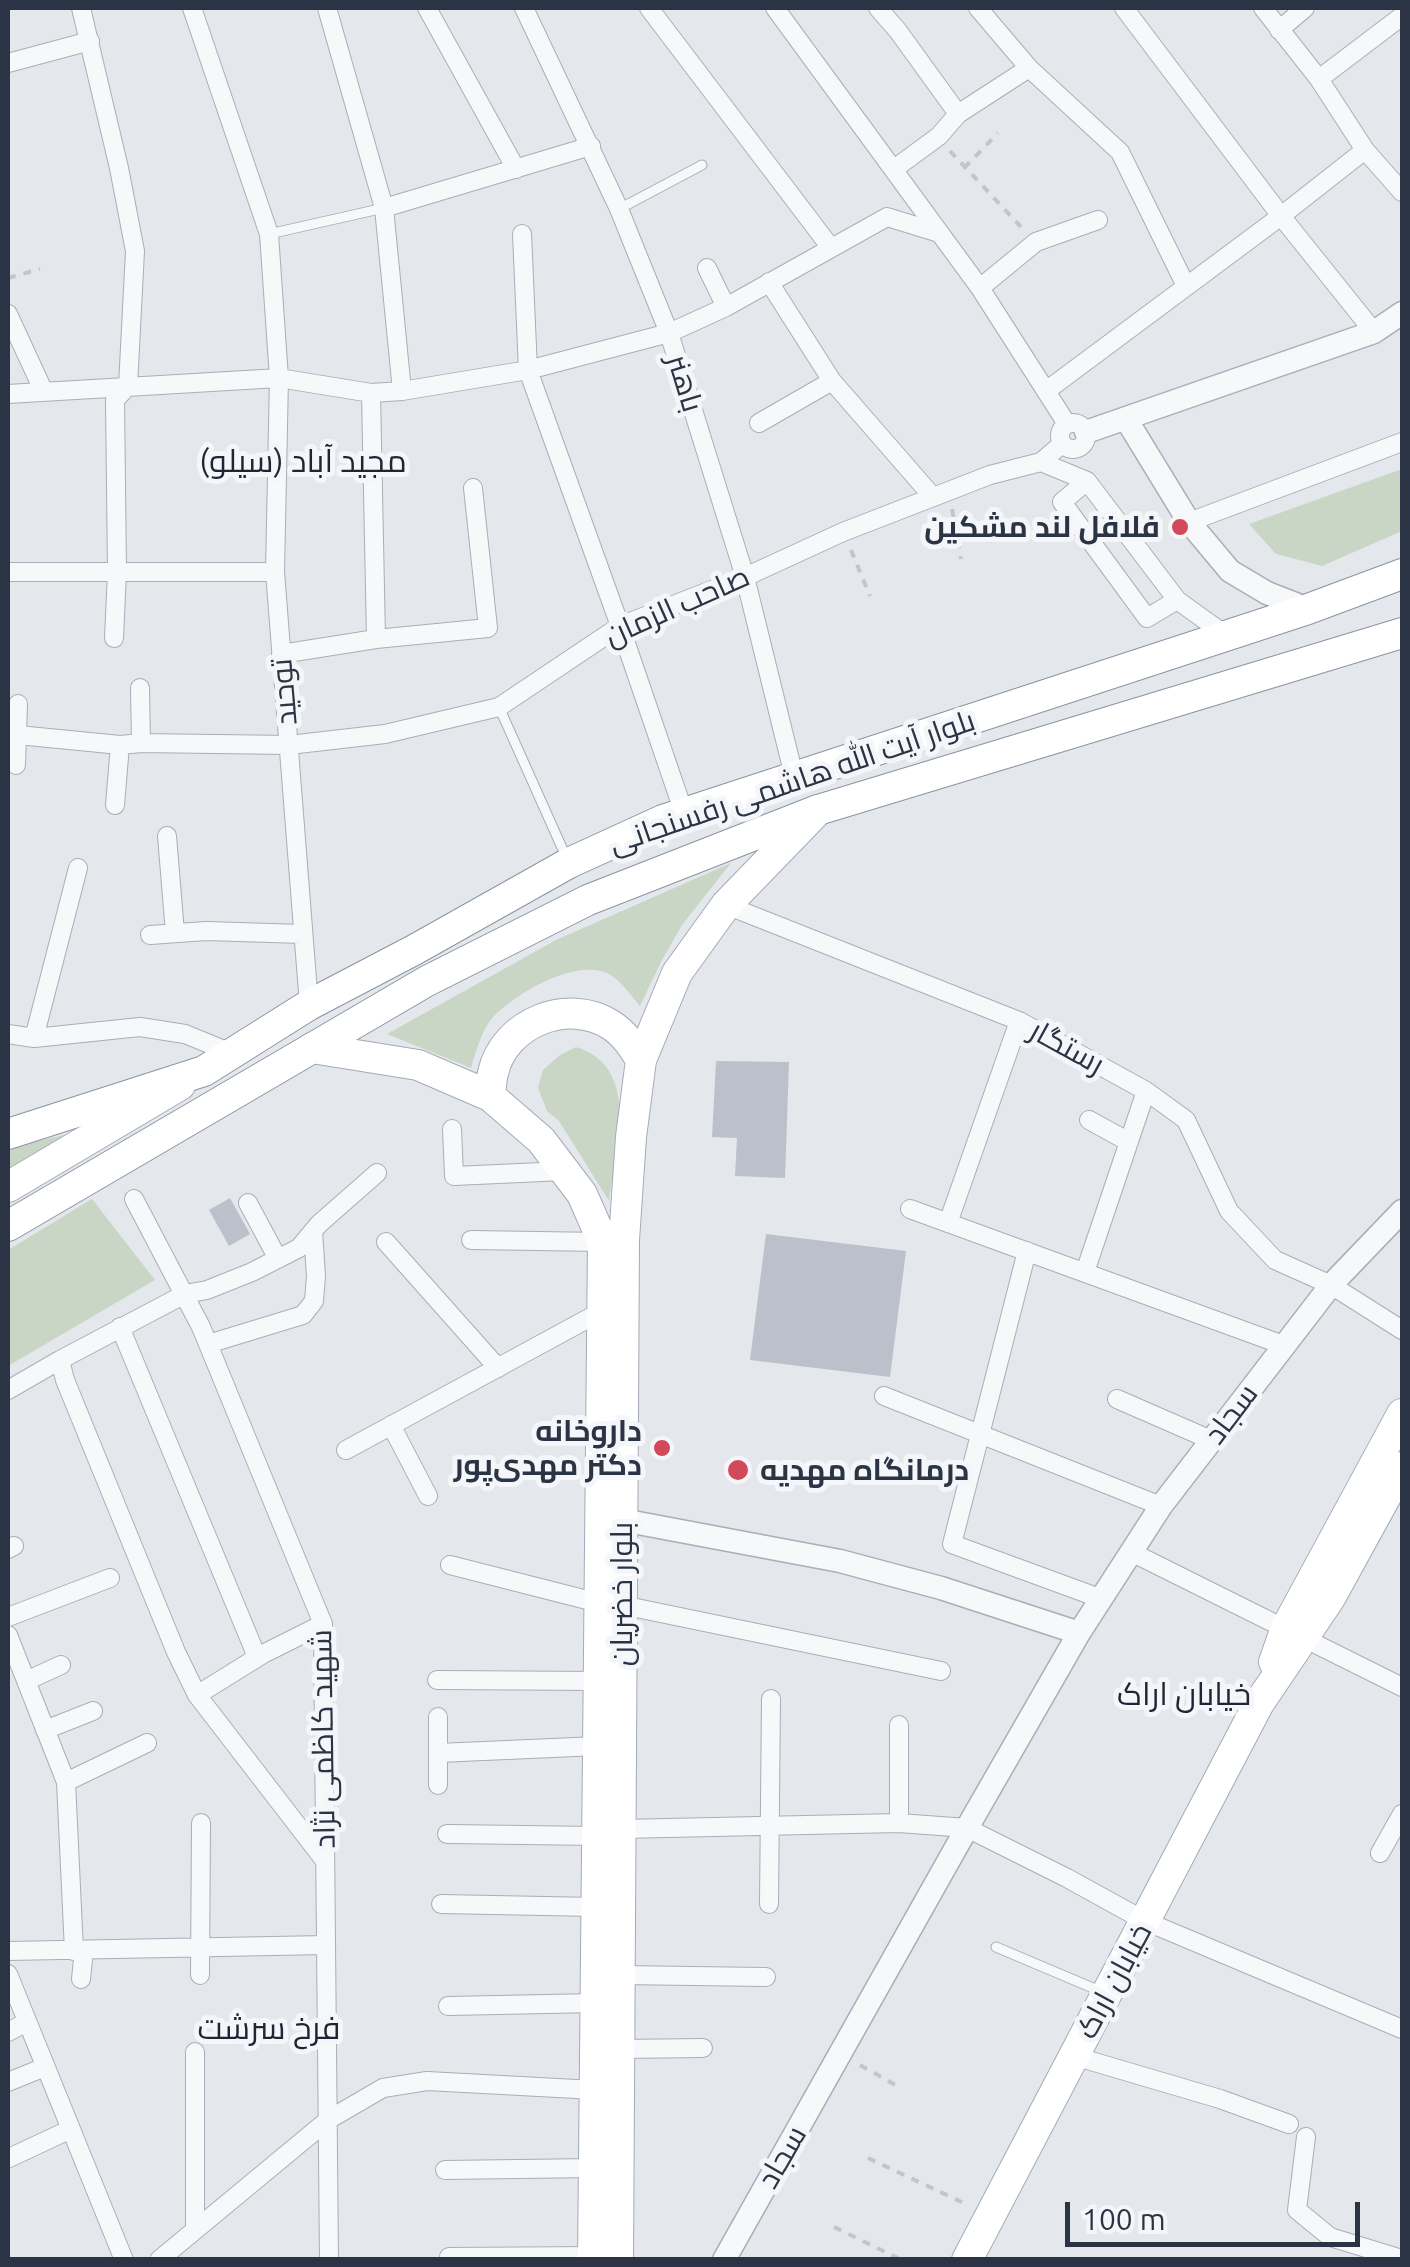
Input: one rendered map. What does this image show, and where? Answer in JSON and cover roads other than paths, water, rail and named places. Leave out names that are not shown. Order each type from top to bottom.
[{"type":"main road","name":"بلوار آیت الله هاشمی رفسنجانی","points":[[8,1187],[234,1054],[309,1004],[569,863],[684,813],[1308,609],[1402,574]]},
{"type":"main road","name":"بلوار آیت الله هاشمی رفسنجانی","points":[[8,1226],[427,980],[588,900],[818,810],[1402,632]]},
{"type":"main road","name":"بلوار خضریان","points":[[602,2258],[619,2049],[620,1976],[598,1746],[599,1680],[622,1520],[624,1240],[641,1060],[677,973],[726,905],[818,810]]},
{"type":"main road","points":[[490,1096],[493,1072],[502,1050],[518,1031],[539,1018],[563,1013],[587,1015],[610,1024],[628,1040],[641,1060]]},
{"type":"main road","name":"بلوار خضریان","points":[[312,1048],[418,1065],[490,1096],[540,1140],[582,1194],[603,1242],[610,1604],[609,1833],[596,1907],[594,2168],[602,2258]]},
{"type":"main road","points":[[8,1134],[204,1071]]},
{"type":"main road","name":"خیابان اراک","points":[[968,2260],[1296,1633],[1402,1414]]},
{"type":"main road","name":"خیابان اراک","points":[[1296,1633],[1330,1598],[1402,1467]]},
{"type":"street","points":[[81,8],[136,251],[128,386],[115,400],[114,638]]},
{"type":"street","name":"توحید","points":[[192,8],[268,234],[279,378],[275,572],[309,1004]]},
{"type":"street","points":[[328,8],[384,208],[402,391]]},
{"type":"street","points":[[428,8],[516,168]]},
{"type":"street","points":[[649,8],[831,248]]},
{"type":"street","points":[[774,8],[980,288],[1046,390],[1077,428],[1126,419],[1374,332],[1402,313]]},
{"type":"street","points":[[878,8],[958,114]]},
{"type":"street","points":[[978,8],[1028,68],[1120,152],[1186,286]]},
{"type":"street","points":[[1124,8],[1374,332]]},
{"type":"street","points":[[1263,8],[1320,79],[1365,150],[1401,185]]},
{"type":"street","points":[[1279,30],[1305,8]]},
{"type":"street","name":"باهنر","points":[[528,9],[620,209],[669,333],[745,577],[794,776]]},
{"type":"street","points":[[1320,79],[1402,16]]},
{"type":"street","points":[[8,63],[90,41]]},
{"type":"street","points":[[894,169],[939,136],[958,114],[1028,68]]},
{"type":"street","points":[[384,208],[590,146]]},
{"type":"street","points":[[1046,390],[1365,150]]},
{"type":"street","points":[[8,394],[279,378],[371,393],[528,370],[669,333],[726,307],[887,217],[939,233]]},
{"type":"street","points":[[980,288],[1036,242],[1098,220]]},
{"type":"street","points":[[522,234],[528,370],[684,813]]},
{"type":"street","points":[[707,268],[726,307]]},
{"type":"street","points":[[769,282],[832,382],[941,494]]},
{"type":"street","points":[[8,314],[43,390]]},
{"type":"street","points":[[759,423],[832,382]]},
{"type":"street","points":[[371,393],[376,639]]},
{"type":"street","points":[[1126,419],[1189,522],[1230,571],[1268,593],[1308,609]]},
{"type":"street","name":"صاحب الزمان","points":[[13,734],[120,746],[288,745],[385,734],[499,706],[620,626],[745,577],[843,532],[990,475],[1042,462],[1062,444],[1076,448],[1082,445],[1077,428]]},
{"type":"street","points":[[1189,522],[1402,442]]},
{"type":"street","points":[[1042,462],[1087,481],[1177,600],[1226,636]]},
{"type":"street","points":[[1087,481],[1062,502],[1147,618],[1177,600]]},
{"type":"street","points":[[281,654],[376,639],[488,628],[473,488]]},
{"type":"street","points":[[8,572],[275,572]]},
{"type":"street","points":[[140,688],[141,743]]},
{"type":"street","points":[[16,765],[13,734],[18,704]]},
{"type":"street","points":[[114,805],[120,746]]},
{"type":"street","points":[[168,836],[175,933]]},
{"type":"street","points":[[34,1038],[78,868]]},
{"type":"street","name":"رستگار","points":[[726,905],[1019,1021],[1146,1091],[1186,1120],[1229,1211],[1275,1260],[1331,1285],[1402,1330]]},
{"type":"street","points":[[150,935],[206,931],[304,934]]},
{"type":"street","points":[[948,1223],[1019,1021]]},
{"type":"street","points":[[8,1034],[34,1038],[140,1027],[186,1034],[234,1054]]},
{"type":"street","points":[[1086,1272],[1146,1091]]},
{"type":"street","points":[[1090,1120],[1129,1142]]},
{"type":"street","points":[[452,1129],[454,1176],[564,1171]]},
{"type":"street","points":[[8,1390],[185,1294],[207,1290],[252,1272],[299,1248],[377,1173]]},
{"type":"street","name":"شهید کاظمی نژاد","points":[[134,1199],[208,1344],[324,1624],[330,2260]]},
{"type":"street","points":[[248,1204],[278,1259]]},
{"type":"street","points":[[910,1209],[1283,1345]]},
{"type":"street","name":"سجاد","points":[[728,2259],[967,1828],[1080,1633],[1161,1506],[1331,1285],[1402,1211]]},
{"type":"street","points":[[208,1344],[303,1315],[314,1301],[313,1231]]},
{"type":"street","points":[[471,1240],[603,1242]]},
{"type":"street","points":[[386,1242],[498,1368]]},
{"type":"street","points":[[1027,1251],[952,1544],[1102,1598]]},
{"type":"street","points":[[346,1450],[602,1311]]},
{"type":"street","points":[[120,1327],[257,1658]]},
{"type":"street","points":[[60,1360],[64,1380],[196,1694],[326,1861]]},
{"type":"street","points":[[884,1396],[1161,1506]]},
{"type":"street","points":[[1117,1399],[1211,1440]]},
{"type":"street","points":[[391,1425],[428,1496]]},
{"type":"street","points":[[622,1520],[840,1562],[941,1588],[1080,1633]]},
{"type":"street","points":[[1132,1552],[1402,1686]]},
{"type":"street","points":[[450,1565],[610,1604],[942,1671]]},
{"type":"street","points":[[8,1616],[110,1578]]},
{"type":"street","points":[[196,1694],[324,1624]]},
{"type":"street","points":[[8,1635],[66,1782],[81,1979]]},
{"type":"street","points":[[26,1681],[60,1665]]},
{"type":"street","points":[[437,1680],[599,1680]]},
{"type":"street","points":[[769,1904],[772,1699]]},
{"type":"street","points":[[44,1730],[93,1711]]},
{"type":"street","points":[[438,1717],[438,1786]]},
{"type":"street","points":[[899,1725],[899,1822]]},
{"type":"street","points":[[66,1782],[148,1743]]},
{"type":"street","points":[[438,1753],[598,1746]]},
{"type":"street","points":[[1380,1853],[1402,1814]]},
{"type":"street","points":[[447,1834],[609,1833],[899,1822],[967,1828],[1145,1921],[1402,2030]]},
{"type":"street","points":[[200,1975],[201,1823]]},
{"type":"street","points":[[441,1904],[596,1907]]},
{"type":"street","points":[[8,1951],[326,1944]]},
{"type":"street","points":[[8,1974],[124,2260]]},
{"type":"street","points":[[620,1976],[766,1977]]},
{"type":"street","points":[[448,2006],[596,2003]]},
{"type":"street","points":[[8,2032],[27,2022]]},
{"type":"street","points":[[619,2049],[703,2048]]},
{"type":"street","points":[[195,2052],[195,2230]]},
{"type":"street","points":[[1074,2056],[1220,2099],[1289,2124]]},
{"type":"street","points":[[8,2082],[46,2068]]},
{"type":"street","points":[[158,2260],[328,2120],[384,2088],[427,2080],[595,2090]]},
{"type":"street","points":[[9,2158],[71,2129]]},
{"type":"street","points":[[1306,2138],[1298,2210],[1330,2236],[1402,2259]]},
{"type":"street","points":[[445,2170],[594,2168]]},
{"type":"street","points":[[450,2257],[602,2258]]},
{"type":"lane","points":[[620,209],[702,166]]},
{"type":"lane","points":[[268,234],[384,208]]},
{"type":"lane","points":[[499,706],[569,863]]},
{"type":"lane","points":[[996,1947],[1107,1994]]},
{"type":"place","name":"فلافل لند مشکین","points":[[1180,527]]},
{"type":"place","name":"داروخانه دکتر مهدی‌پور","points":[[662,1448]]},
{"type":"place","name":"درمانگاه مهدیه","points":[[738,1470]]},
{"type":"district","name":"(مجید آباد (سیلو","points":[[303,461]]},
{"type":"district","name":"خیابان اراک","points":[[1184,1694]]},
{"type":"district","name":"فرخ سرشت","points":[[269,2028]]}]
